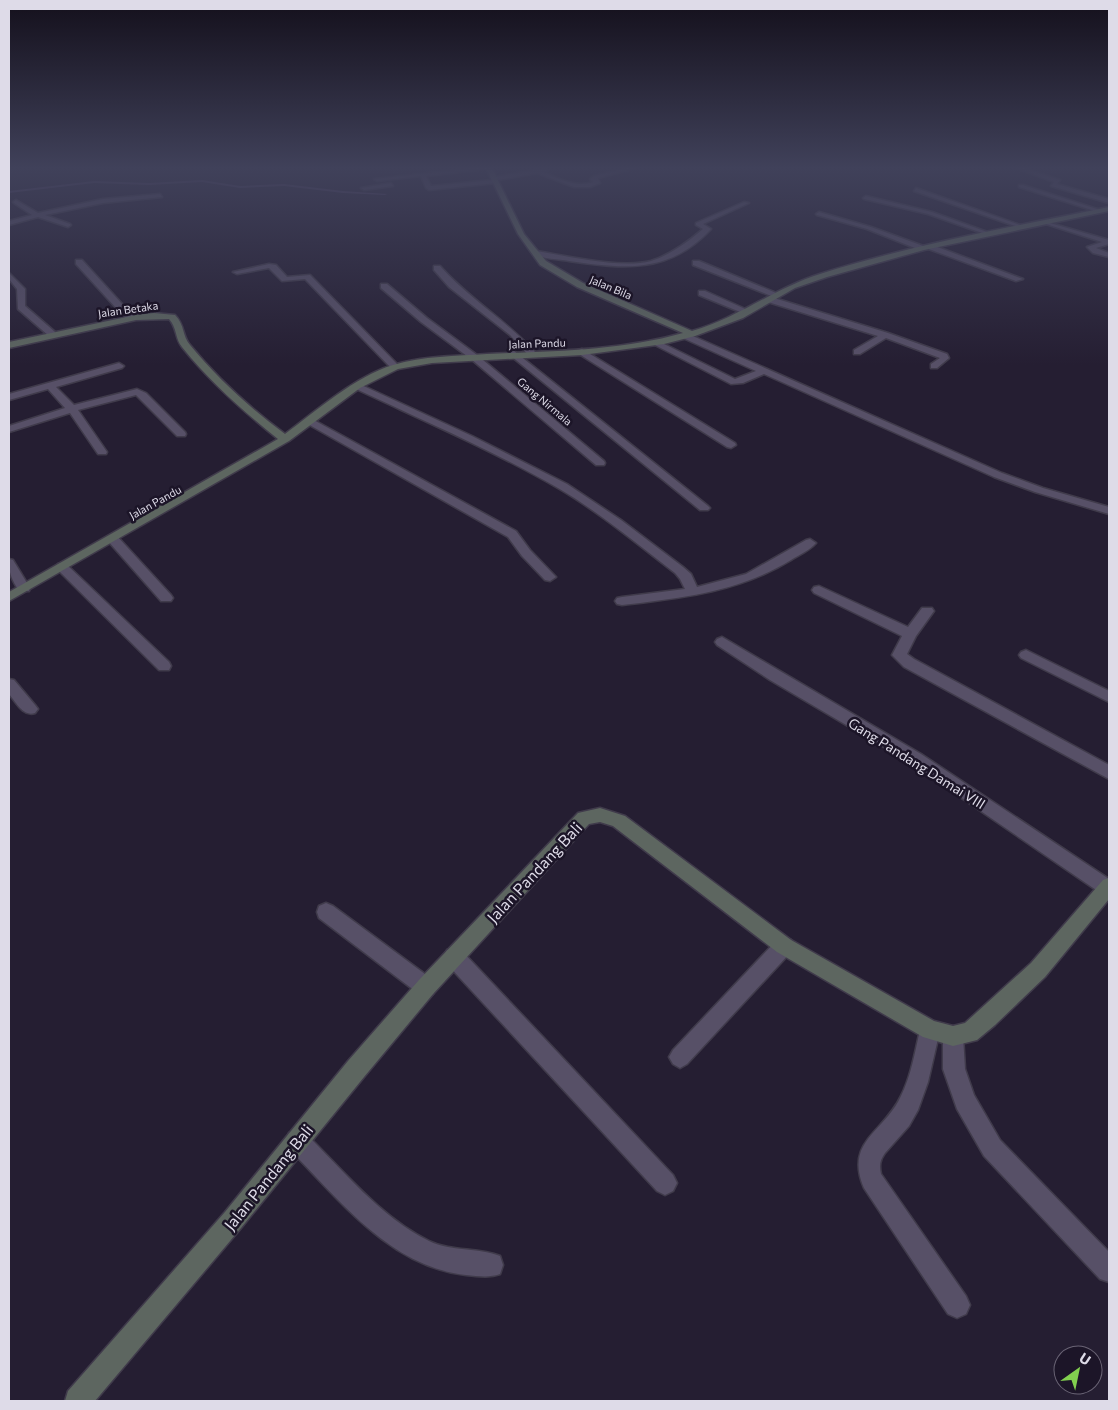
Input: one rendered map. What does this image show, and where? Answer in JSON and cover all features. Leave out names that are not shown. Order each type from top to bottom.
[{"type":"street","name":"Jalan Bila","points":[[520,234],[551,269],[580,286],[689,335]]},
{"type":"street","points":[[536,253],[643,265],[653,263],[670,254],[701,234]]},
{"type":"street","points":[[886,234],[1020,279]]},
{"type":"street","name":"Jalan Pandu","points":[[9,597],[285,439],[357,386],[395,367],[432,360],[514,354],[582,352],[655,343],[689,335],[748,312],[804,281],[926,247],[984,234]]},
{"type":"street","points":[[1083,234],[1109,242]]},
{"type":"street","points":[[1109,242],[1092,247],[1109,255]]},
{"type":"street","points":[[79,262],[130,318]]},
{"type":"street","points":[[696,263],[774,298],[944,356],[945,358],[934,366]]},
{"type":"street","points":[[237,272],[269,266],[273,267],[285,279],[307,278],[395,367]]},
{"type":"street","points":[[437,268],[452,285],[513,333],[532,354]]},
{"type":"street","points":[[9,275],[20,289],[22,295],[21,307],[52,334]]},
{"type":"street","name":"Gang Nirmala","points":[[384,286],[424,320],[474,357],[600,463]]},
{"type":"street","points":[[702,293],[748,312]]},
{"type":"street","name":"Jalan Betaka","points":[[9,345],[130,318],[158,315],[172,317],[176,320],[183,343],[193,356],[229,393],[285,439]]},
{"type":"street","points":[[689,335],[998,475],[1038,490],[1109,511]]},
{"type":"street","points":[[856,352],[885,335]]},
{"type":"street","points":[[655,343],[734,382],[740,382],[761,372]]},
{"type":"street","points":[[582,352],[731,445]]},
{"type":"street","points":[[514,354],[704,508]]},
{"type":"street","points":[[9,397],[119,366]]},
{"type":"street","points":[[49,385],[72,409],[102,452]]},
{"type":"street","points":[[357,386],[468,438],[563,486],[617,523],[679,570],[686,577],[693,592]]},
{"type":"street","points":[[9,429],[72,409],[132,393],[141,393],[181,434]]},
{"type":"street","points":[[310,421],[512,534],[526,553],[550,577]]},
{"type":"street","points":[[112,538],[166,598]]},
{"type":"street","points":[[622,600],[693,592],[724,586],[755,575],[810,543]]},
{"type":"street","points":[[9,563],[24,588]]},
{"type":"street","points":[[62,567],[164,666]]},
{"type":"street","points":[[819,590],[910,634]]},
{"type":"street","points":[[928,611],[910,634],[899,655],[909,663],[1109,773]]},
{"type":"street","name":"Gang Pandang Damai VIII","points":[[722,642],[915,758],[1109,887]]},
{"type":"street","points":[[1026,655],[1109,697]]},
{"type":"street","points":[[9,684],[30,709]]},
{"type":"street","name":"Jalan Pandang Bali","points":[[78,1401],[233,1220],[426,986],[584,818],[600,815],[619,821],[784,946],[930,1030],[953,1036]]},
{"type":"street","points":[[1109,887],[1038,970],[996,1012],[970,1033],[953,1036],[954,1068],[965,1101],[992,1148],[1109,1270]]},
{"type":"street","points":[[326,912],[426,986]]},
{"type":"street","points":[[680,1057],[784,946]]},
{"type":"street","points":[[454,957],[665,1183]]},
{"type":"street","points":[[930,1030],[919,1079],[906,1111],[893,1130],[873,1149],[867,1165],[872,1180],[957,1305]]},
{"type":"street","points":[[297,1141],[384,1226],[403,1241],[418,1250],[443,1259],[491,1265]]}]
